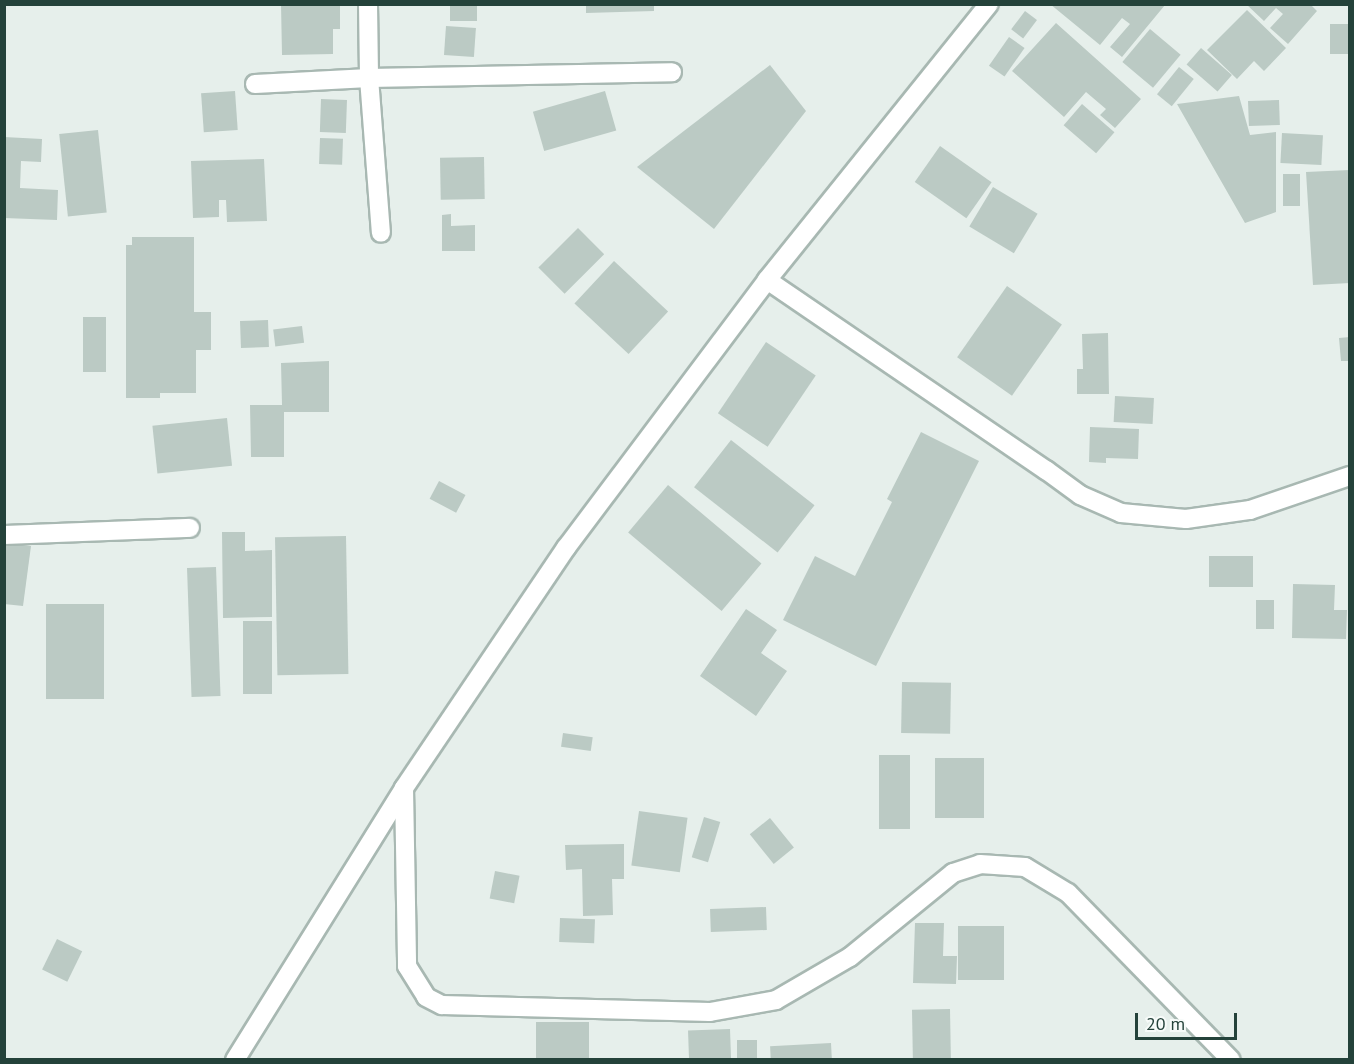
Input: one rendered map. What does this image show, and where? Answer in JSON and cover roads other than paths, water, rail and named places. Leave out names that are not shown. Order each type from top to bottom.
[{"type":"street","points":[[368,4],[369,78],[381,233]]},
{"type":"street","points":[[235,1059],[404,788],[566,548],[767,280],[988,4]]},
{"type":"street","points":[[255,84],[369,78],[672,72]]},
{"type":"street","points":[[767,280],[1047,470],[1080,495],[1121,513],[1186,519],[1250,510],[1350,476]]},
{"type":"street","points":[[4,535],[190,528]]},
{"type":"street","points":[[404,788],[407,966],[426,997],[442,1005],[710,1012],[776,1000],[850,957],[954,873],[980,864],[1025,867],[1068,893],[1231,1059]]}]
